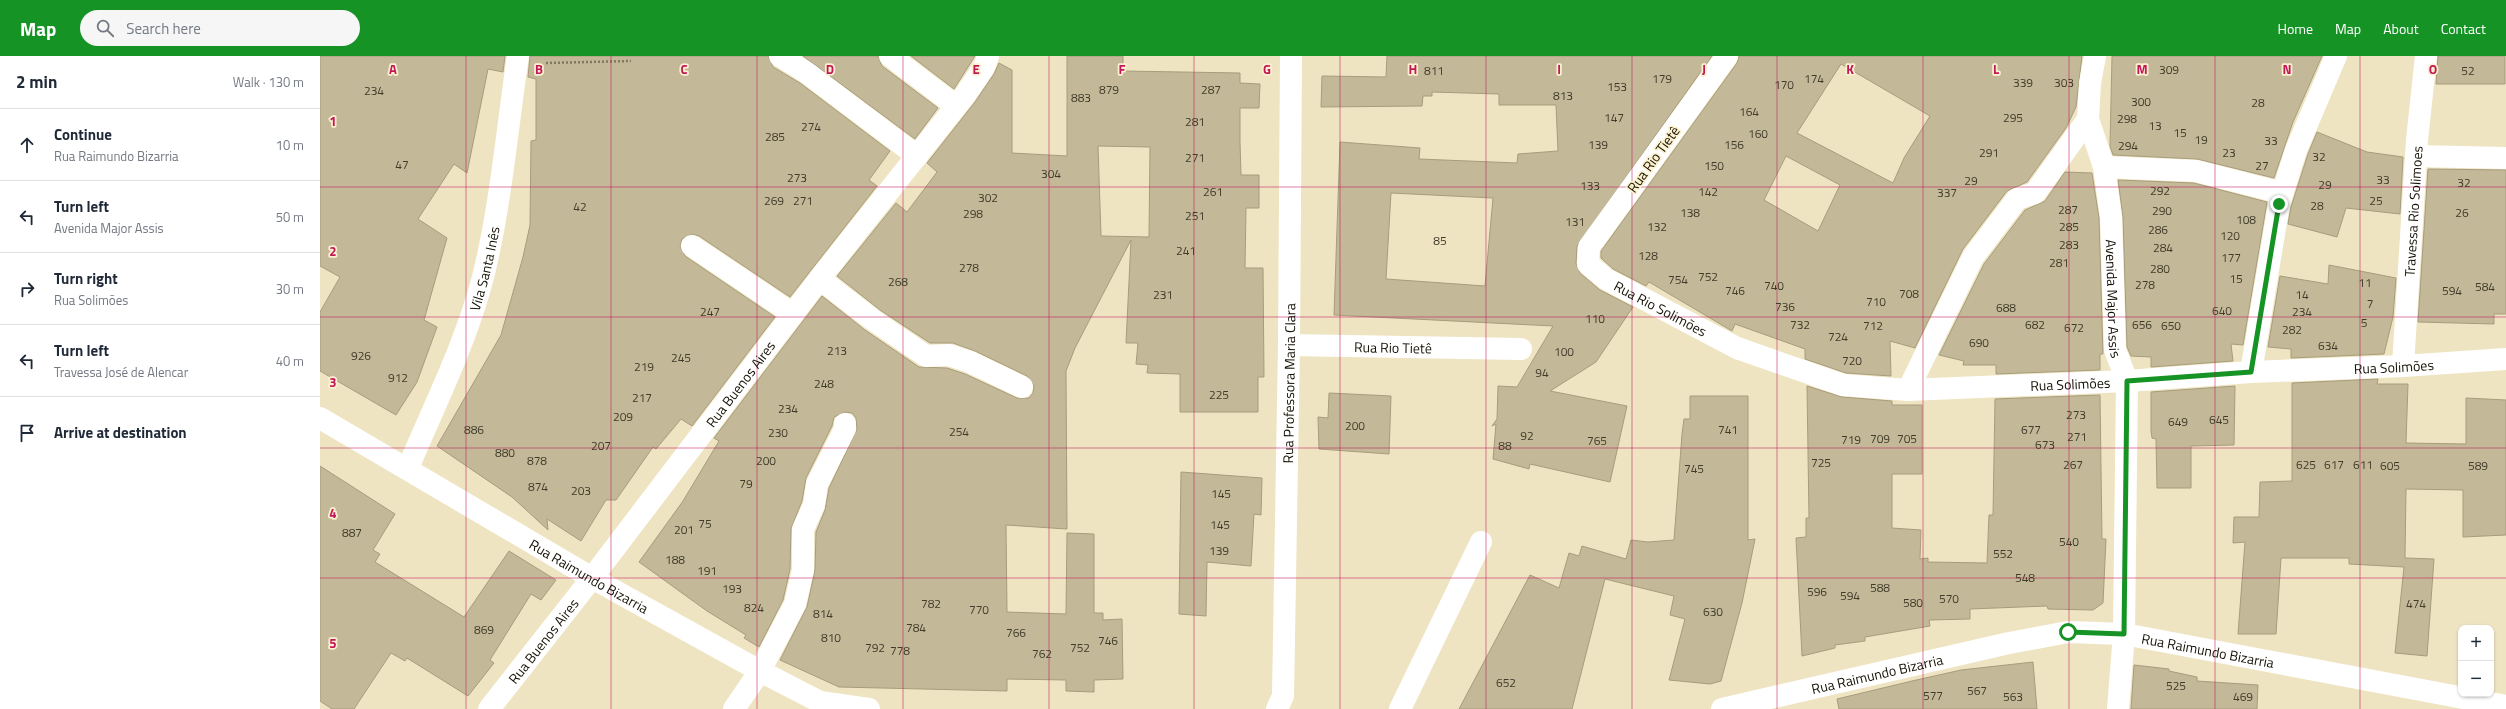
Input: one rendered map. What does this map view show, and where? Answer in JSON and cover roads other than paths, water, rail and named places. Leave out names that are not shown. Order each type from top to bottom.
[{"type":"street","points":[[780,56],[807,73],[917,156]]},
{"type":"street","points":[[890,56],[956,106]]},
{"type":"street","name":"Rua Buenos Aires","points":[[489,709],[592,578],[820,279],[956,106],[984,67],[988,56]]},
{"type":"street","name":"Rua Professora Maria Clara","points":[[1277,709],[1283,696],[1290,344],[1292,56]]},
{"type":"street","name":"Rua Rio Tietê","points":[[1588,264],[1589,247],[1727,56]]},
{"type":"street","name":"Avenida Major Assis","points":[[2095,56],[2090,83],[2088,119],[2104,167],[2111,217],[2115,350],[2127,381],[2124,634],[2118,709]]},
{"type":"street","points":[[2251,372],[2282,193],[2296,150],[2336,56]]},
{"type":"street","name":"Travessa Rio Solimoes","points":[[2403,366],[2416,156],[2426,56]]},
{"type":"street","name":"Vila Santa Inês","points":[[408,468],[461,340],[483,277],[498,197],[518,60]]},
{"type":"street","points":[[1908,390],[1973,257],[2017,199],[2036,193],[2088,119]]},
{"type":"street","points":[[2416,156],[2506,158]]},
{"type":"street","points":[[2104,167],[2196,171],[2282,193]]},
{"type":"street","points":[[692,246],[793,314]]},
{"type":"street","name":"Rua Rio Solimões","points":[[1588,264],[1606,279],[1737,348]]},
{"type":"street","points":[[820,279],[873,320],[926,356],[949,355],[970,362],[1022,387]]},
{"type":"street","name":"Rua Rio Tietê","points":[[1290,344],[1521,349]]},
{"type":"street","name":"Rua Solimões","points":[[1737,348],[1843,385],[1908,390],[2127,381],[2251,372],[2403,366],[2506,359]]},
{"type":"street","name":"Rua Raimundo Bizarria","points":[[320,418],[408,468],[592,578],[760,671],[820,702],[869,709]]},
{"type":"street","points":[[734,709],[760,671],[795,604],[803,570],[803,529],[814,505],[817,484],[845,428],[845,424]]},
{"type":"street","points":[[1400,709],[1481,542]]},
{"type":"street","name":"Rua Raimundo Bizarria","points":[[1722,709],[2009,643],[2068,632],[2124,634],[2506,706]]}]
